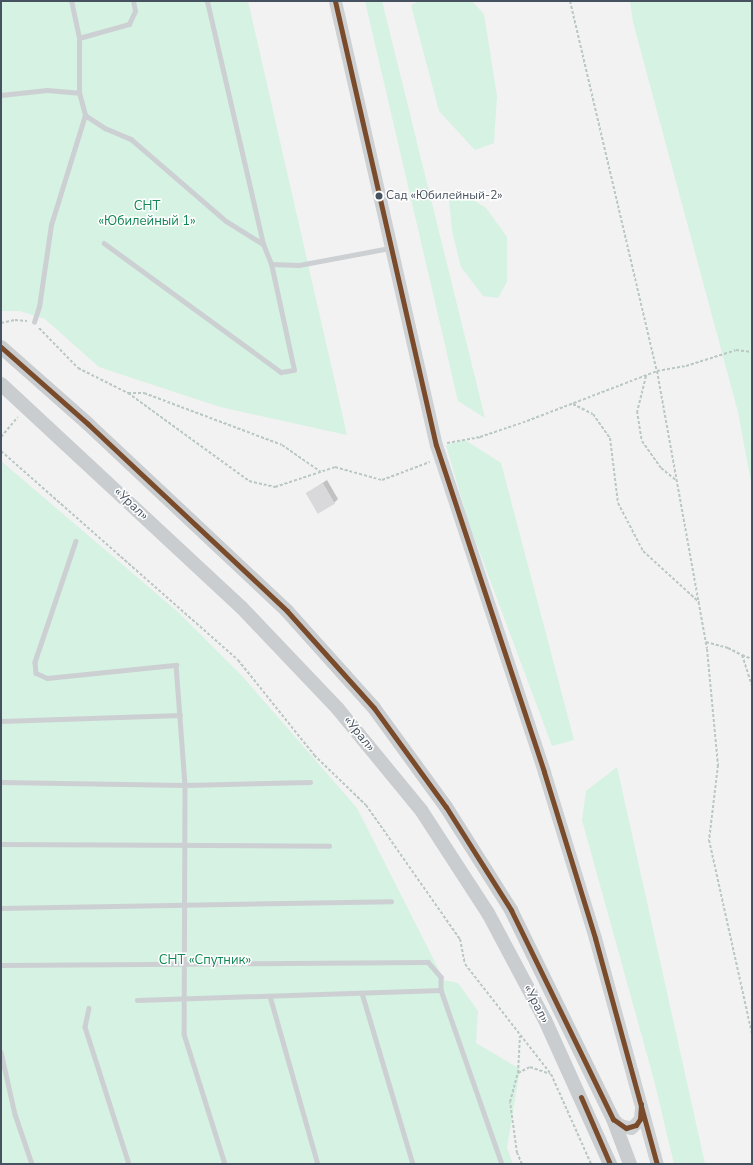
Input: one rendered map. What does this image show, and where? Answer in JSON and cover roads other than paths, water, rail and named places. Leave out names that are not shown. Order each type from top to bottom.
[{"type":"main road","points":[[335,1],[390,248],[438,451],[544,772],[595,938],[657,1164]]},
{"type":"main road","name":"«Урал»","points":[[1,347],[62,401],[287,611],[374,708],[446,807],[511,910],[613,1119],[630,1164]]},
{"type":"main road","name":"«Урал»","points":[[1,384],[24,412],[241,607],[338,709],[421,810],[488,913],[545,1020],[610,1164]]},
{"type":"main road","points":[[613,1119],[626,1128],[636,1125],[640,1119],[641,1104]]},
{"type":"lane","points":[[34,322],[39,307],[51,225],[85,115],[79,93],[79,38],[71,1]]},
{"type":"lane","points":[[79,38],[129,24],[135,12],[133,1]]},
{"type":"lane","points":[[104,243],[282,372],[294,370],[271,264],[263,244],[207,1]]},
{"type":"lane","points":[[1,95],[47,90],[79,93]]},
{"type":"lane","points":[[85,115],[105,128],[131,139],[210,208],[263,244]]},
{"type":"lane","points":[[271,264],[300,265],[390,248]]},
{"type":"lane","points":[[76,541],[35,662],[36,674],[46,678],[176,665],[186,785],[184,1034],[225,1164]]},
{"type":"lane","points":[[1,721],[180,715]]},
{"type":"lane","points":[[1,782],[186,785],[310,782]]},
{"type":"lane","points":[[1,844],[329,846]]},
{"type":"lane","points":[[1,908],[391,901]]},
{"type":"lane","points":[[1,965],[428,962],[441,977],[442,990],[502,1164]]},
{"type":"lane","points":[[137,1000],[442,990]]},
{"type":"lane","points":[[362,993],[412,1164]]},
{"type":"lane","points":[[270,996],[318,1164]]},
{"type":"lane","points":[[89,1008],[85,1027],[129,1164]]},
{"type":"lane","points":[[1,1052],[15,1114],[32,1164]]},
{"type":"place","name":"Сад «Юбилейный-2»","points":[[379,196]]},
{"type":"park label","name":"СНТ «Юбилейный 1»","points":[[147,214]]},
{"type":"park label","name":"СНТ «Спутник»","points":[[205,960]]}]
